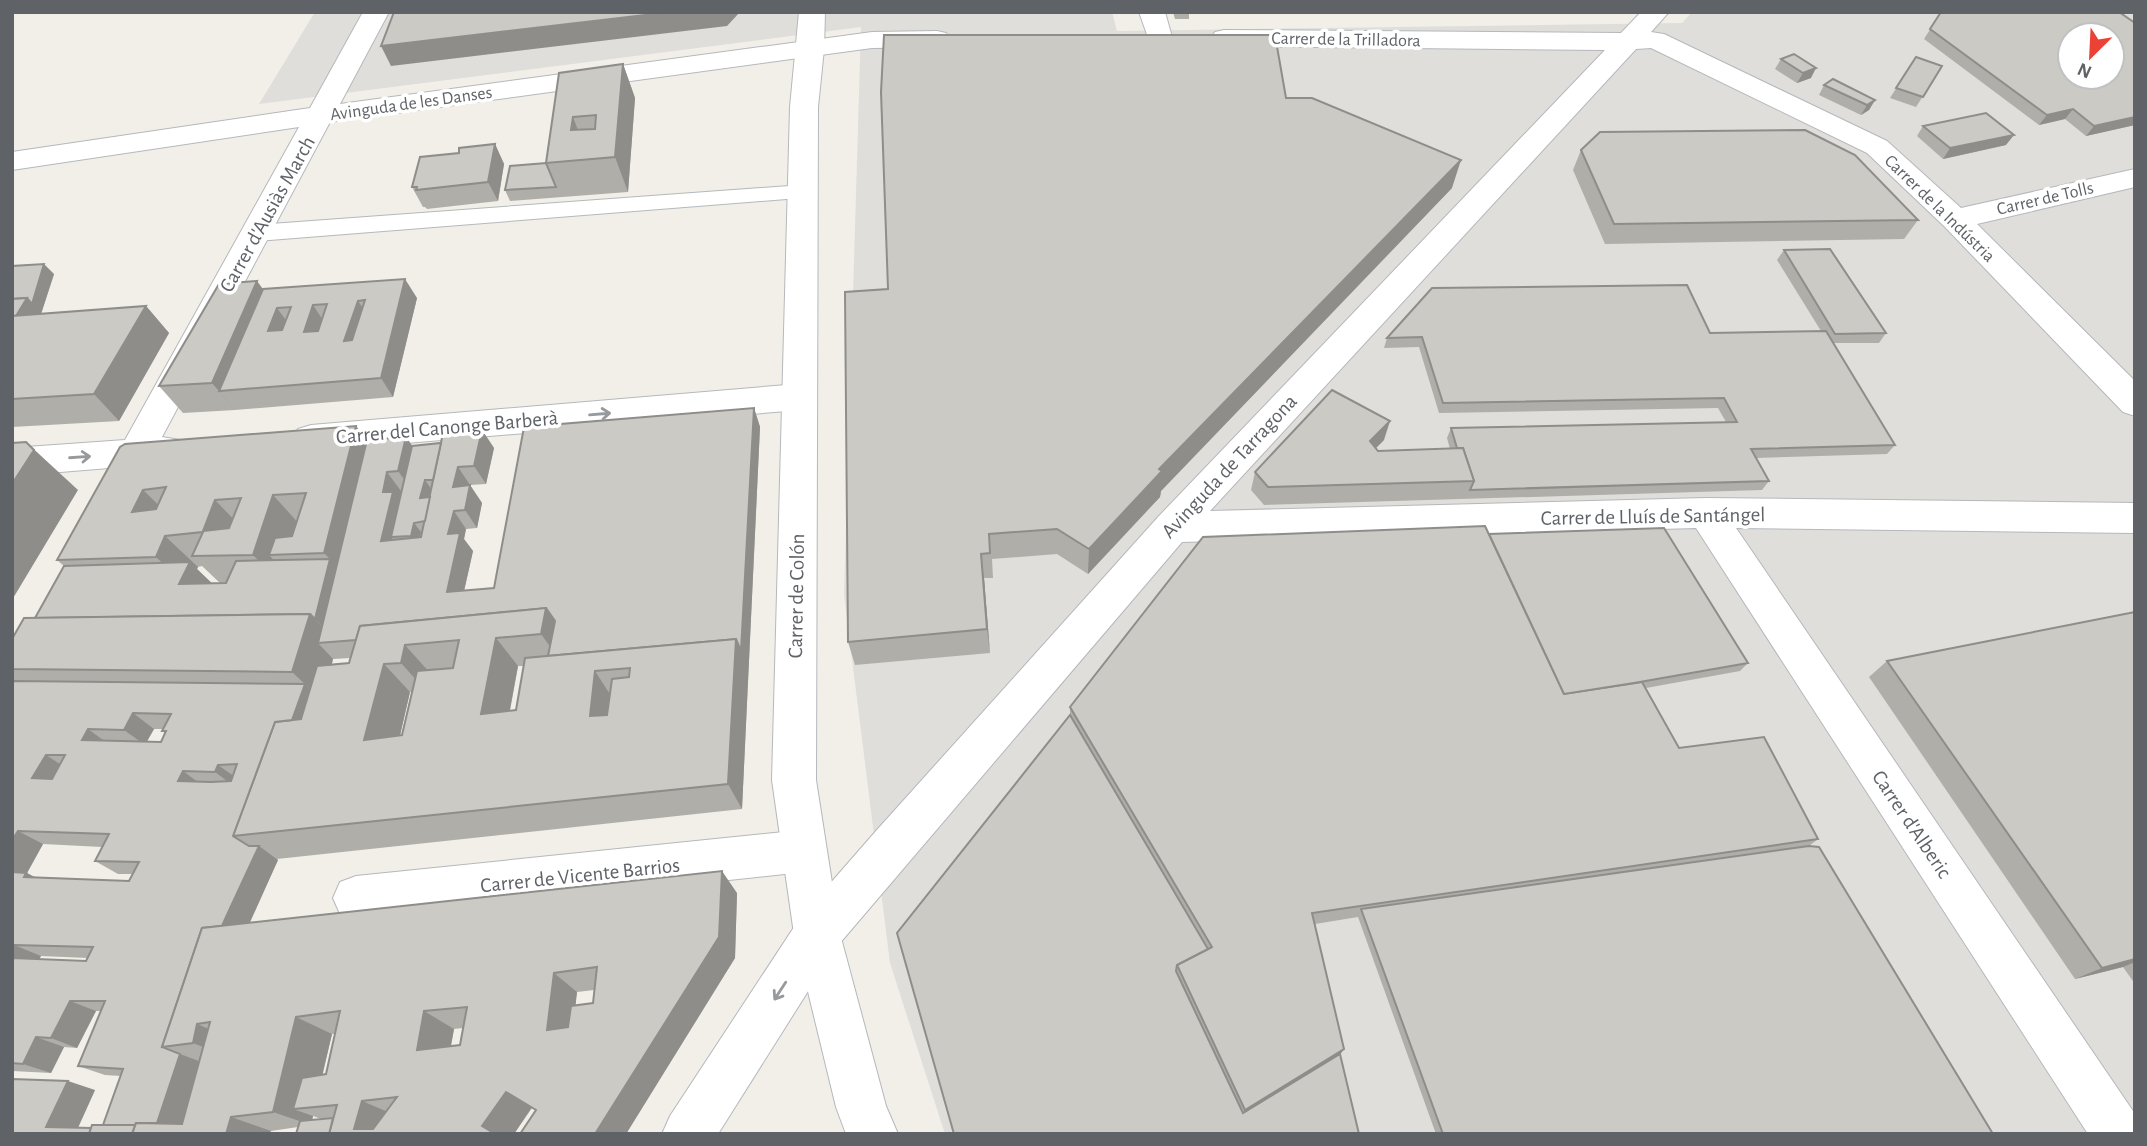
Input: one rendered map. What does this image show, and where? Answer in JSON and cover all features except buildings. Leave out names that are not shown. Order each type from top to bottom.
[{"type":"street","name":"Carrer d'Ausiàs March","points":[[114,491],[376,12]]},
{"type":"street","name":"Avinguda de Tarragona","points":[[688,1134],[817,934],[1172,527],[1656,12]]},
{"type":"street","name":"Carrer de la Trilladora","points":[[1132,38],[1156,25],[1193,38],[1629,41]]},
{"type":"street","name":"Avinguda de les Danses","points":[[26,159],[321,115],[811,31]]},
{"type":"street","points":[[811,31],[872,40],[967,39]]},
{"type":"street","name":"Carrer de Colón","points":[[811,31],[804,107],[794,780],[817,934],[862,1107],[872,1134]]},
{"type":"street","name":"Carrer de la Indústria","points":[[1629,41],[1655,40],[1877,147],[1955,219],[2135,403]]},
{"type":"street","points":[[12,187],[26,159]]},
{"type":"street","name":"Carrer de Tolls","points":[[1955,219],[2135,178]]},
{"type":"street","points":[[257,233],[803,192]]},
{"type":"street","name":"Carrer del Canonge Barberà","points":[[273,441],[799,397]]},
{"type":"street","points":[[12,462],[204,447]]},
{"type":"street","name":"Carrer de Lluís de Santángel","points":[[1172,527],[1706,513],[2135,519]]},
{"type":"street","name":"Carrer d'Alberic","points":[[1706,513],[2118,1134]]},
{"type":"street","name":"Carrer de Vicente Barrios","points":[[356,898],[803,851]]},
{"type":"shaded area","points":[[315,12],[1112,12],[1117,31],[1682,23],[1692,12],[2135,12],[2135,1134],[945,1134],[890,963],[844,595],[861,27],[259,104]]}]
